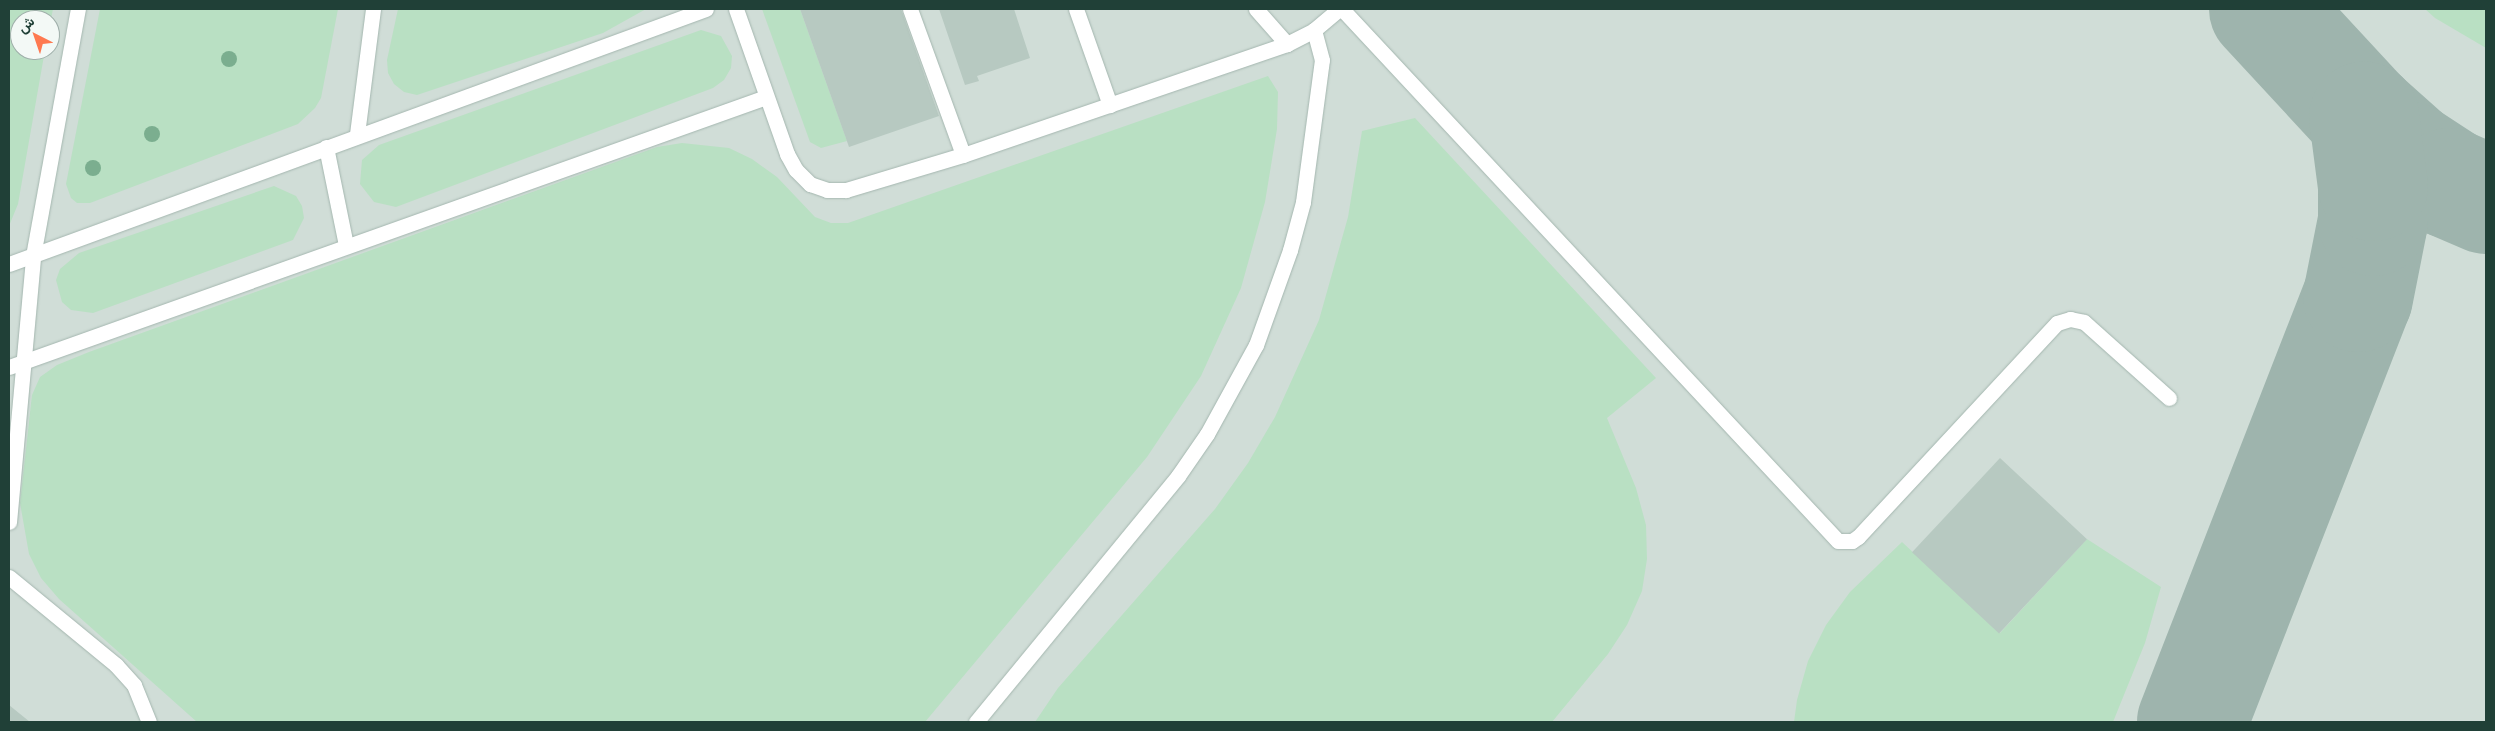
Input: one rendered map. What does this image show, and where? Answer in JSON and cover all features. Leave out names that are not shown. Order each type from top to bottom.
[{"type":"lane","points":[[9,522],[16,365],[33,256],[78,9]]},
{"type":"lane","points":[[357,134],[373,9]]},
{"type":"lane","points":[[9,264],[357,134],[706,9]]},
{"type":"lane","points":[[736,9],[787,154],[796,170],[810,184],[827,190],[869,185],[963,155],[1287,44],[1314,30],[1340,9],[1838,541],[1852,541],[1858,537],[2057,322],[2070,319],[2084,322],[2168,398]]},
{"type":"lane","points":[[910,9],[963,155]]},
{"type":"lane","points":[[1076,9],[1110,105]]},
{"type":"lane","points":[[1256,9],[1287,44]]},
{"type":"lane","points":[[976,722],[1178,476],[1207,434],[1256,345],[1282,274],[1303,202],[1322,60],[1314,30]]},
{"type":"lane","points":[[16,365],[346,245],[766,97]]},
{"type":"lane","points":[[326,147],[346,245]]},
{"type":"lane","points":[[9,577],[116,665],[134,685],[149,722]]},
{"type":"shaded area","points":[[9,9],[2486,9],[2486,722],[9,722]]},
{"type":"green space","points":[[9,9],[53,9],[10,10],[10,60],[43,60],[18,204],[9,226]]},
{"type":"green space","points":[[100,9],[338,9],[321,98],[315,108],[298,124],[90,203],[77,203],[71,198],[66,184]]},
{"type":"green space","points":[[398,9],[646,9],[603,33],[417,95],[404,92],[394,84],[388,73],[387,60]]},
{"type":"green space","points":[[762,9],[800,9],[847,141],[821,148],[810,142]]},
{"type":"green space","points":[[2425,9],[2486,9],[2486,48],[2435,18]]},
{"type":"green space","points":[[701,30],[721,36],[732,56],[731,68],[724,80],[713,88],[396,207],[374,202],[360,184],[362,160],[379,145]]},
{"type":"green space","points":[[1268,76],[1278,92],[1277,129],[1265,202],[1241,288],[1201,376],[1147,457],[925,722],[197,722],[59,599],[41,578],[29,554],[20,503],[32,395],[40,377],[57,365],[89,352],[657,147],[682,143],[729,148],[752,159],[777,177],[815,217],[831,223],[848,223]]},
{"type":"green space","points":[[1415,118],[1656,378],[1607,418],[1636,488],[1646,525],[1647,559],[1642,591],[1627,625],[1608,654],[1552,722],[1035,722],[1058,688],[1215,509],[1248,463],[1275,417],[1319,320],[1348,217],[1362,131]]},
{"type":"green space","points":[[274,186],[296,196],[302,206],[304,218],[293,240],[93,313],[71,310],[62,302],[56,280],[60,269],[79,253]]},
{"type":"green space","points":[[2087,539],[2161,587],[2145,643],[2113,722],[1794,722],[1797,700],[1808,661],[1826,625],[1850,592],[1902,542],[2000,633]]},
{"type":"building","points":[[800,9],[901,9],[939,116],[849,147]]},
{"type":"building","points":[[939,9],[1014,9],[1030,58],[977,76],[979,81],[965,85]]},
{"type":"building","points":[[2000,458],[2087,539],[1999,634],[1912,552]]},
{"type":"building","points":[[9,705],[30,722],[9,722]]},
{"type":"taxiway","points":[[2264,9],[2364,117],[2409,157],[2449,183],[2486,199]]},
{"type":"taxiway","points":[[2192,722],[2358,297],[2373,221],[2373,186],[2364,117]]}]
